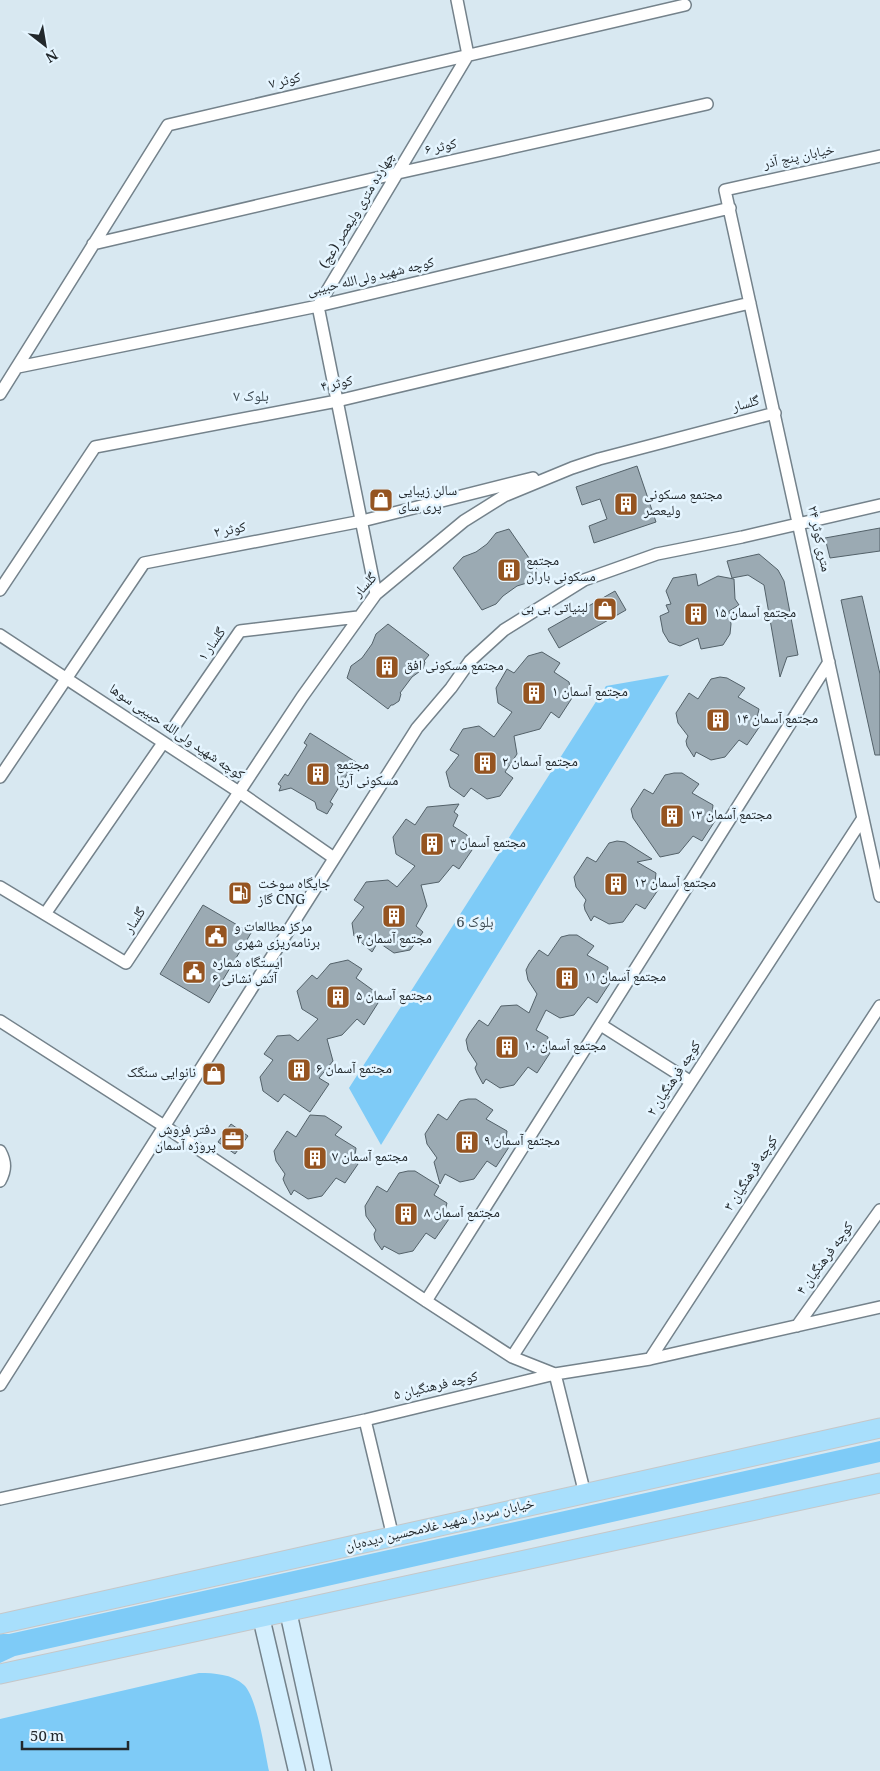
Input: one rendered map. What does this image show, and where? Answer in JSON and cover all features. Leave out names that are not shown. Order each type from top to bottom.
[{"type":"main road","name":"خیابان سردار شهید غلامحسین دیده‌بان","points":[[0,1624],[880,1428]]},
{"type":"main road","points":[[0,1674],[880,1483]]},
{"type":"main road","points":[[288,1611],[323,1771]]},
{"type":"main road","points":[[261,1617],[297,1771]]},
{"type":"street","points":[[457,0],[468,55]]},
{"type":"street","name":"کوثر ۷","points":[[0,394],[168,125],[685,5]]},
{"type":"street","name":"چهارده متری ولیعصر (عج)","points":[[318,306],[468,55]]},
{"type":"street","name":"کوثر ۶","points":[[93,244],[707,104]]},
{"type":"street","name":"خیابان پنج آذر","points":[[725,190],[880,156]]},
{"type":"street","name":"۲۴ متری کوثر","points":[[725,190],[880,896]]},
{"type":"street","name":"کوچه شهید ولی‌الله حبیبی","points":[[18,367],[318,306],[730,208]]},
{"type":"street","name":"کوثر ۴","points":[[0,590],[95,447],[337,400],[750,303]]},
{"type":"street","points":[[318,306],[376,594]]},
{"type":"street","name":"گلسار","points":[[45,914],[126,963],[302,697],[376,594],[414,561],[472,516],[504,496],[572,468],[775,413]]},
{"type":"street","name":"کوثر ۲","points":[[0,777],[144,563],[362,521],[572,468]]},
{"type":"street","points":[[0,1385],[416,728],[451,688],[470,661],[504,630],[584,580],[657,554],[742,537],[880,505]]},
{"type":"street","name":"گلسار ۱","points":[[176,724],[240,631],[358,618]]},
{"type":"street","name":"کوچه شهید ولی‌الله حبیبی سوها","points":[[0,635],[240,792],[334,858]]},
{"type":"street","points":[[426,1301],[829,662]]},
{"type":"street","points":[[0,887],[45,914],[163,743]]},
{"type":"street","name":"کوچه فرهنگیان ۲","points":[[512,1357],[863,818]]},
{"type":"street","name":"کوچه فرهنگیان ۳","points":[[650,1359],[880,1006]]},
{"type":"street","points":[[0,1021],[164,1126],[512,1357],[555,1374],[585,1494]]},
{"type":"street","points":[[601,1025],[691,1082]]},
{"type":"street","points":[[0,1152],[5,1161],[4,1174],[0,1181]]},
{"type":"street","name":"کوچه فرهنگیان ۴","points":[[797,1326],[880,1210]]},
{"type":"street","name":"کوچه فرهنگیان ۵","points":[[0,1499],[365,1420],[555,1374],[650,1359],[880,1307]]},
{"type":"street","points":[[365,1420],[393,1537]]},
{"type":"shaded area","points":[[669,675],[381,1145],[349,1088],[606,686]]},
{"type":"shaded area","points":[[880,1441],[880,1462],[15,1656],[0,1663],[0,1634],[9,1634]]},
{"type":"shaded area","points":[[199,1673],[217,1674],[234,1678],[249,1691],[257,1712],[269,1771],[0,1771],[0,1719]]},
{"type":"building","name":"مجتمع مسکونی ولیعصر","points":[[637,466],[656,522],[594,543],[589,526],[607,519],[600,499],[582,505],[576,487]]},
{"type":"building","points":[[880,528],[880,551],[830,558],[825,538]]},
{"type":"building","name":"مجتمع مسکونی باران","points":[[509,529],[538,571],[530,582],[517,586],[503,596],[496,604],[482,610],[453,568],[463,557],[476,552],[487,544],[496,533]]},
{"type":"building","points":[[759,554],[778,570],[784,581],[798,655],[787,657],[780,677],[764,585],[748,575],[732,578],[727,561]]},
{"type":"building","name":"مجتمع آسمان ۱۵","points":[[696,574],[698,586],[718,576],[734,579],[735,599],[739,605],[729,611],[730,634],[723,645],[701,649],[698,638],[680,646],[669,642],[663,632],[660,616],[669,612],[666,605],[671,604],[666,591],[673,578]]},
{"type":"building","points":[[615,591],[626,610],[559,648],[548,629]]},
{"type":"building","points":[[862,596],[880,674],[880,755],[875,755],[841,600]]},
{"type":"building","name":"مجتمع مسکونی افق","points":[[388,624],[429,655],[424,661],[423,669],[412,677],[400,693],[399,701],[388,709],[347,678],[351,666],[362,658],[372,644],[376,634]]},
{"type":"building","points":[[542,652],[560,663],[554,672],[569,682],[572,698],[559,718],[551,712],[540,729],[514,736],[517,754],[505,772],[513,778],[500,796],[487,799],[471,788],[464,797],[450,787],[446,772],[459,755],[450,750],[463,729],[479,726],[494,737],[512,712],[498,703],[496,688],[507,669],[514,673],[528,656]]},
{"type":"building","name":"مجتمع آسمان ۱۴","points":[[727,678],[745,688],[738,697],[759,709],[757,718],[760,726],[747,745],[739,740],[725,757],[711,760],[696,752],[694,757],[687,746],[688,736],[678,723],[676,713],[689,693],[698,699],[711,679]]},
{"type":"building","name":"مجتمع مسکونی آریا","points":[[310,733],[359,764],[353,773],[349,771],[330,802],[333,804],[327,814],[317,809],[315,802],[291,788],[279,791],[281,786],[278,784],[285,774],[288,776],[307,745],[304,743]]},
{"type":"building","name":"مجتمع آسمان ۱۳","points":[[682,773],[699,784],[692,793],[713,805],[712,814],[715,821],[702,841],[693,836],[679,853],[660,857],[633,818],[631,809],[644,789],[653,794],[665,775]]},
{"type":"building","points":[[459,804],[454,812],[458,815],[453,826],[467,835],[472,850],[459,869],[453,865],[439,882],[421,885],[427,906],[416,926],[423,932],[410,950],[394,953],[378,942],[372,952],[354,936],[352,923],[364,907],[354,900],[366,882],[388,880],[397,887],[415,866],[396,854],[393,837],[406,819],[415,825],[427,807]]},
{"type":"building","name":"مجتمع آسمان ۱۲","points":[[625,842],[652,859],[637,862],[656,873],[655,882],[658,890],[645,909],[636,904],[623,922],[609,924],[594,916],[591,921],[585,910],[586,900],[576,887],[574,877],[587,857],[596,862],[609,843]]},
{"type":"building","points":[[203,905],[251,933],[209,1003],[160,974]]},
{"type":"building","points":[[577,935],[594,946],[587,955],[608,967],[607,975],[610,983],[597,1003],[588,997],[574,1015],[560,1018],[546,1010],[536,1030],[548,1037],[547,1045],[550,1053],[537,1073],[528,1067],[514,1085],[500,1088],[486,1079],[483,1084],[475,1068],[477,1064],[468,1050],[466,1040],[469,1034],[479,1020],[488,1026],[501,1006],[517,1005],[529,1013],[537,994],[528,980],[526,970],[529,964],[539,950],[548,956],[561,937]]},
{"type":"building","points":[[348,960],[362,969],[356,978],[374,991],[378,1003],[364,1025],[357,1019],[342,1035],[327,1039],[333,1061],[319,1078],[329,1084],[310,1112],[284,1094],[278,1102],[263,1091],[260,1077],[273,1060],[264,1054],[277,1036],[290,1035],[298,1041],[318,1019],[302,1009],[297,991],[312,975],[317,979],[330,964]]},
{"type":"building","name":"مجتمع آسمان ۹","points":[[476,1099],[493,1110],[486,1119],[507,1131],[506,1139],[509,1147],[496,1167],[487,1161],[474,1179],[460,1182],[445,1174],[440,1184],[434,1162],[437,1158],[427,1144],[425,1134],[438,1114],[447,1120],[460,1101]]},
{"type":"building","name":"مجتمع آسمان ۷","points":[[310,1115],[325,1116],[342,1127],[335,1135],[356,1148],[355,1156],[358,1164],[345,1183],[336,1178],[322,1196],[308,1199],[294,1190],[291,1195],[283,1179],[285,1174],[276,1161],[274,1151],[287,1131],[296,1137]]},
{"type":"building","name":"دفتر فروش پروژه آسمان","points":[[231,1124],[248,1136],[235,1154],[218,1142]]},
{"type":"building","name":"مجتمع آسمان ۸","points":[[415,1171],[439,1186],[434,1195],[447,1203],[445,1211],[449,1219],[435,1239],[426,1233],[413,1251],[399,1254],[384,1246],[382,1250],[375,1240],[374,1234],[376,1230],[366,1216],[365,1206],[377,1186],[387,1192],[399,1173]]},
{"type":"place","name":"سالن زیبایی پری سای","points":[[381,500]]},
{"type":"place","name":"مجتمع مسکونی ولیعصر","points":[[626,504]]},
{"type":"place","name":"مجتمع مسکونی باران","points":[[509,570]]},
{"type":"place","name":"لبنیاتی بی بی","points":[[605,609]]},
{"type":"place","name":"مجتمع آسمان ۱۵","points":[[696,614]]},
{"type":"place","name":"مجتمع مسکونی افق","points":[[387,667]]},
{"type":"place","name":"مجتمع آسمان ۱","points":[[534,693]]},
{"type":"place","name":"مجتمع آسمان ۱۴","points":[[718,720]]},
{"type":"place","name":"مجتمع آسمان ۲","points":[[485,763]]},
{"type":"place","name":"مجتمع مسکونی آریا","points":[[318,774]]},
{"type":"place","name":"مجتمع آسمان ۱۳","points":[[672,816]]},
{"type":"place","name":"مجتمع آسمان ۳","points":[[432,844]]},
{"type":"place","name":"مجتمع آسمان ۱۲","points":[[616,884]]},
{"type":"place","name":"جایگاه سوخت گاز CNG","points":[[240,893]]},
{"type":"place","name":"مجتمع آسمان ۴","points":[[394,916]]},
{"type":"place","name":"مرکز مطالعات و برنامه‌ریزی شهری","points":[[216,936]]},
{"type":"place","name":"ایستگاه شماره ۶ آتش نشانی","points":[[194,972]]},
{"type":"place","name":"مجتمع آسمان ۱۱","points":[[567,978]]},
{"type":"place","name":"مجتمع آسمان ۵","points":[[338,997]]},
{"type":"place","name":"مجتمع آسمان ۱۰","points":[[507,1047]]},
{"type":"place","name":"مجتمع آسمان ۶","points":[[299,1070]]},
{"type":"place","name":"نانوایی سنگک","points":[[214,1074]]},
{"type":"place","name":"دفتر فروش پروژه آسمان","points":[[233,1139]]},
{"type":"place","name":"مجتمع آسمان ۹","points":[[467,1142]]},
{"type":"place","name":"مجتمع آسمان ۷","points":[[315,1158]]},
{"type":"place","name":"مجتمع آسمان ۸","points":[[406,1214]]},
{"type":"district","name":"بلوک ۷","points":[[251,398]]},
{"type":"district","name":"بلوک 6","points":[[475,924]]}]
